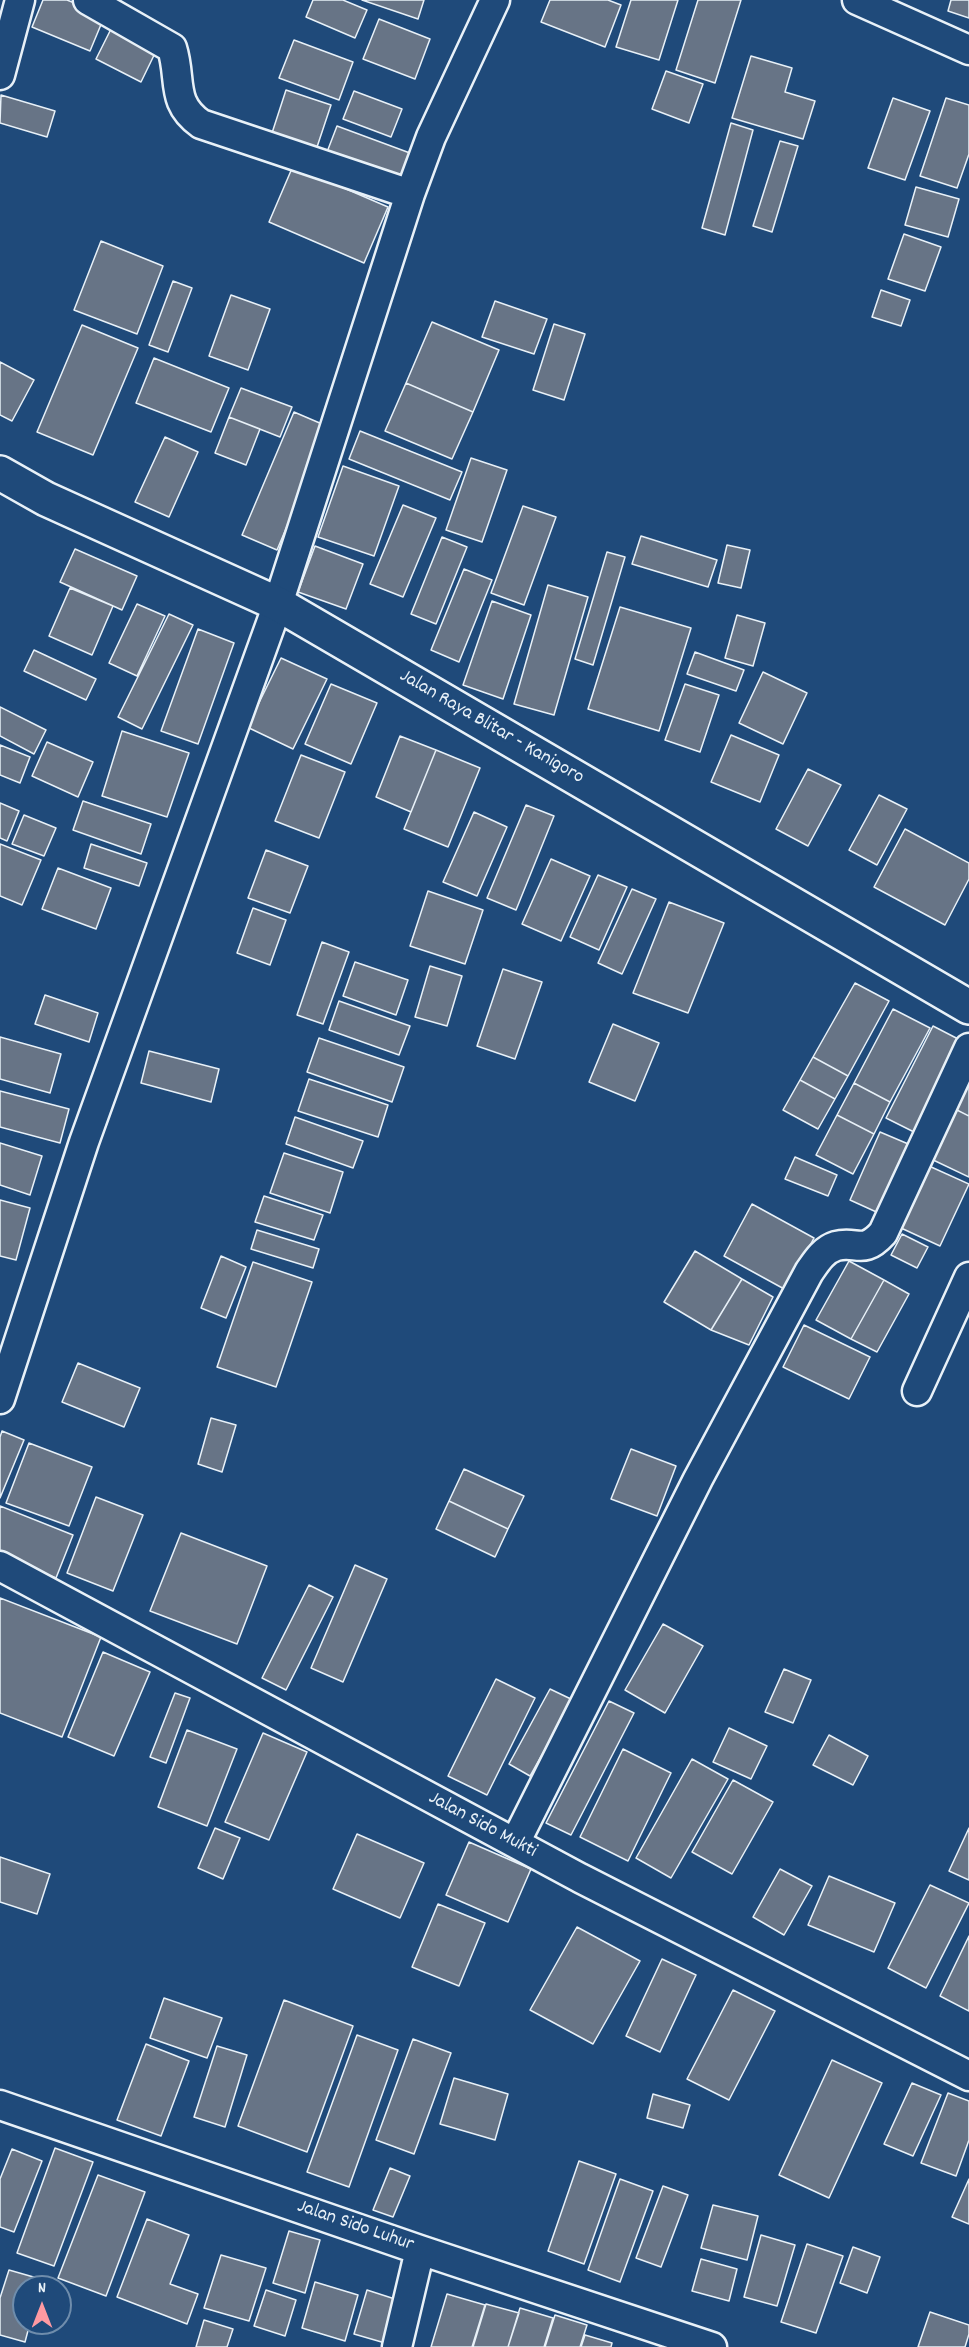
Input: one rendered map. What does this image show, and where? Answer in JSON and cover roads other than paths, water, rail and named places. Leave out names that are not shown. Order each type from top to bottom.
[{"type":"main road","name":"Jalan Raya Blitar - Kanigoro","points":[[0,473],[46,499],[278,604],[969,1007]]},
{"type":"street","points":[[0,75],[20,0]]},
{"type":"street","points":[[88,0],[172,48],[182,106],[189,116],[201,124],[410,194]]},
{"type":"street","points":[[0,1399],[84,1142],[278,604],[410,194],[431,137],[495,0]]},
{"type":"street","points":[[858,0],[969,50]]},
{"type":"street","points":[[515,1843],[698,1479],[809,1272],[821,1255],[836,1246],[860,1247],[874,1243],[883,1233],[969,1048]]},
{"type":"street","points":[[917,1391],[969,1277]]},
{"type":"street","name":"Jalan Sido Mukti","points":[[0,1566],[515,1843],[969,2076]]},
{"type":"street","name":"Jalan Sido Luhur","points":[[0,2105],[420,2250],[712,2347]]},
{"type":"street","points":[[397,2347],[420,2250]]}]
